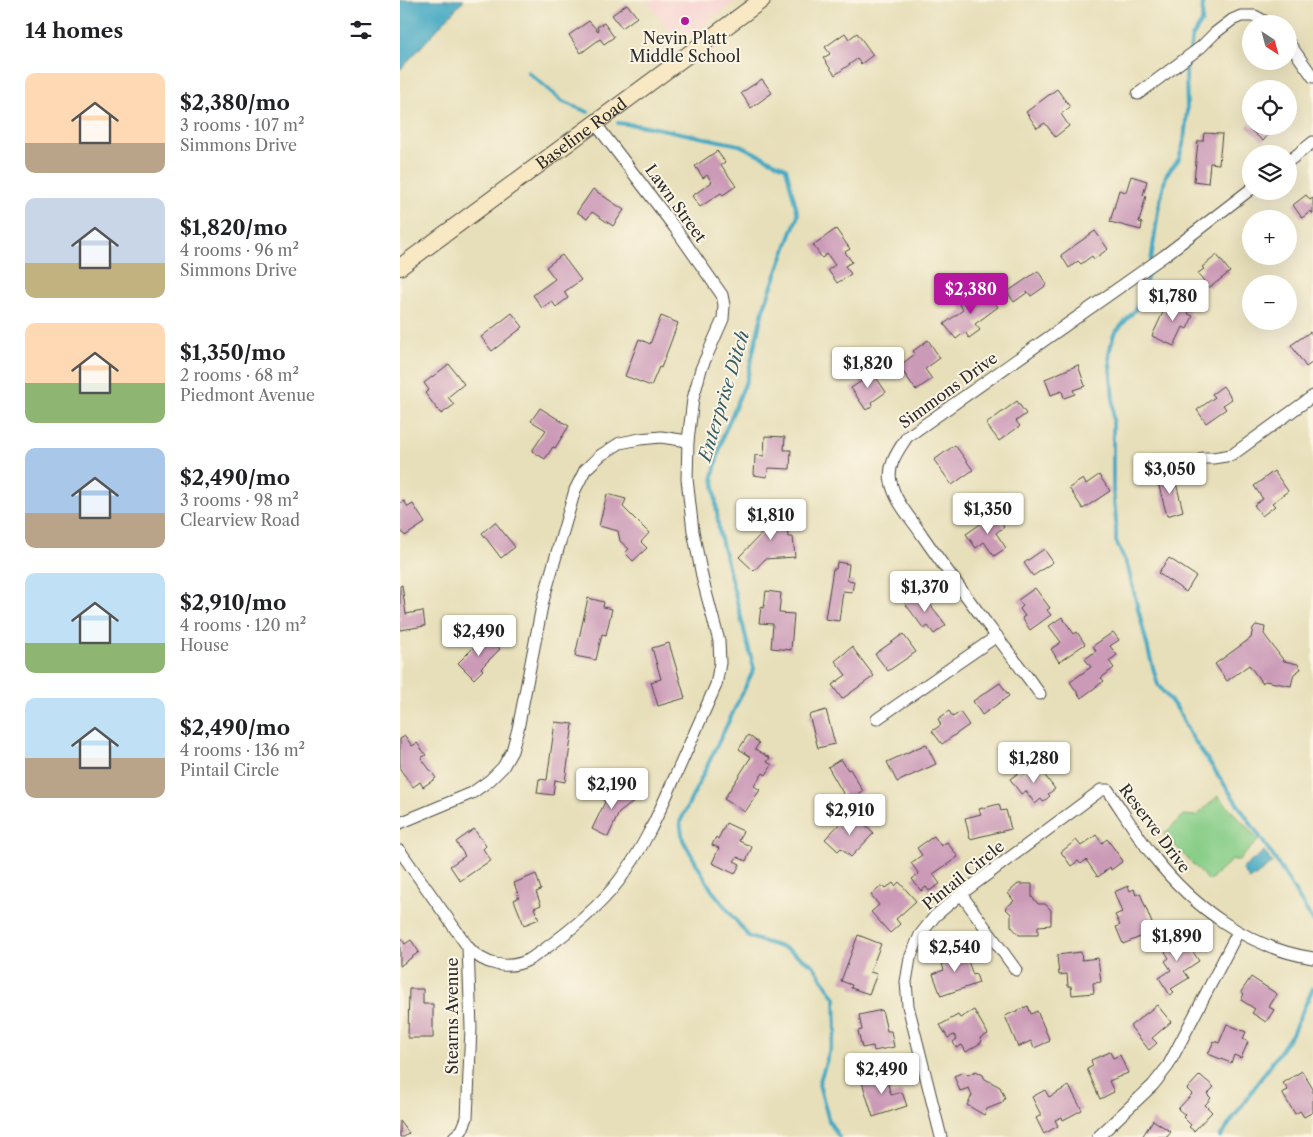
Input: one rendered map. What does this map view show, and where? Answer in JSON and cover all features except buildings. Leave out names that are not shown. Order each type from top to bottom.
[{"type":"street","name":"Baseline Road","points":[[400,266],[762,0]]},
{"type":"street","points":[[1138,94],[1201,47],[1232,20],[1242,16]]},
{"type":"street","points":[[1298,55],[1313,77]]},
{"type":"street","name":"Lawn Street","points":[[595,123],[675,228],[722,295],[724,305],[723,319],[702,369],[693,399],[688,441]]},
{"type":"street","points":[[1297,155],[1313,142]]},
{"type":"street","name":"Simmons Drive","points":[[997,636],[932,550],[895,496],[890,480],[891,465],[895,455],[907,438],[1157,261],[1242,196]]},
{"type":"street","points":[[1203,458],[1232,455],[1313,396]]},
{"type":"street","points":[[400,823],[472,793],[490,780],[503,767],[512,751],[543,601],[574,490],[585,470],[601,455],[620,443],[661,437],[688,441],[687,479],[693,530],[703,581],[719,641],[720,663],[716,685],[656,819],[638,853],[618,883],[592,911],[560,938],[529,960],[512,964],[494,964],[481,959],[468,947]]},
{"type":"street","points":[[877,719],[997,636],[1040,694]]},
{"type":"street","name":"Pintail Circle","points":[[941,1137],[908,1006],[906,982],[910,958],[920,935],[935,916],[961,894],[1101,790]]},
{"type":"street","name":"Reserve Drive","points":[[1101,790],[1108,790],[1153,856],[1182,890],[1213,916],[1256,941],[1286,952],[1313,958]]},
{"type":"street","name":"Stearns Avenue","points":[[400,851],[468,947],[471,1028],[467,1118],[462,1130],[454,1137]]},
{"type":"street","points":[[961,894],[1016,970]]},
{"type":"street","points":[[1098,1137],[1153,1085],[1168,1066],[1238,932]]},
{"type":"shaded area","name":"Nevin Platt Middle School","points":[[647,0],[737,0],[678,43]]},
{"type":"green space","points":[[1218,796],[1259,840],[1239,860],[1232,860],[1209,881],[1164,834],[1183,815],[1196,816]]},
{"type":"water","points":[[400,0],[464,0],[400,70]]},
{"type":"water","points":[[1264,851],[1272,863],[1250,880],[1242,869]]},
{"type":"waterway","points":[[1190,52],[1192,37],[1202,22],[1203,0]]},
{"type":"waterway","points":[[1151,261],[1158,211],[1166,175],[1179,159],[1184,141],[1188,61]]},
{"type":"waterway","name":"Enterprise Ditch","points":[[528,72],[563,102],[588,112]]},
{"type":"waterway","name":"Enterprise Ditch","points":[[618,123],[651,127],[739,145],[786,168],[798,215],[763,310],[747,379],[723,436],[713,476],[719,531],[754,669],[680,822],[683,840],[711,889],[749,937],[787,949],[813,965],[835,998],[836,1031],[819,1084],[829,1121],[839,1137]]},
{"type":"waterway","points":[[1149,271],[1142,296],[1135,310],[1114,334],[1109,353],[1113,399],[1113,489],[1116,541],[1128,568],[1158,685],[1178,710],[1190,734],[1277,862],[1313,921]]},
{"type":"waterway","points":[[1220,1137],[1292,1034],[1313,988]]},
{"type":"place","name":"Nevin Platt Middle School","points":[[685,21]]}]
